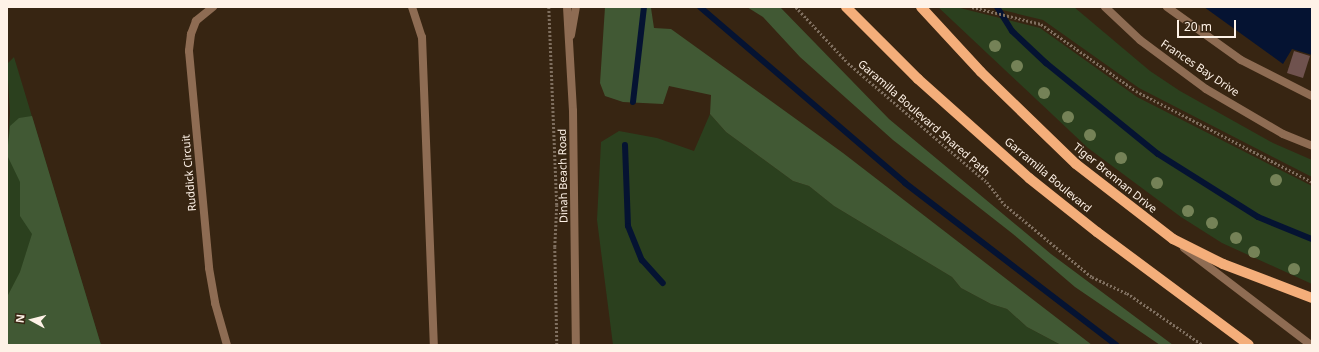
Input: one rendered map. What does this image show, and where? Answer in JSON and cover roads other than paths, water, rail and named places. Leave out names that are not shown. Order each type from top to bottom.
[{"type":"main road","name":"Garramilla Boulevard","points":[[846,7],[918,78],[1029,178],[1097,232],[1249,345]]},
{"type":"main road","name":"Tiger Brennan Drive","points":[[921,7],[982,72],[1076,164],[1173,239],[1223,264],[1312,298]]},
{"type":"street","name":"Ruddick Circuit","points":[[213,7],[196,22],[191,34],[189,51],[209,268],[215,304],[227,345]]},
{"type":"street","points":[[412,7],[422,37],[434,345]]},
{"type":"street","name":"Dinah Beach Road","points":[[567,7],[573,111],[576,345]]},
{"type":"street","points":[[569,48],[576,7]]},
{"type":"street","name":"Frances Bay Drive","points":[[1105,7],[1140,40],[1206,89],[1283,134],[1312,146]]},
{"type":"street","points":[[1168,7],[1241,60],[1312,96]]},
{"type":"street","points":[[1173,239],[1311,345]]},
{"type":"water","points":[[1204,7],[1312,7],[1312,55],[1292,49],[1283,64]]},
{"type":"waterway","points":[[633,102],[644,7]]},
{"type":"waterway","points":[[700,7],[905,183],[1116,345]]},
{"type":"waterway","points":[[997,7],[1012,31],[1046,63],[1158,154],[1258,217],[1312,239]]},
{"type":"waterway","points":[[625,145],[628,226],[642,260],[663,283]]}]
